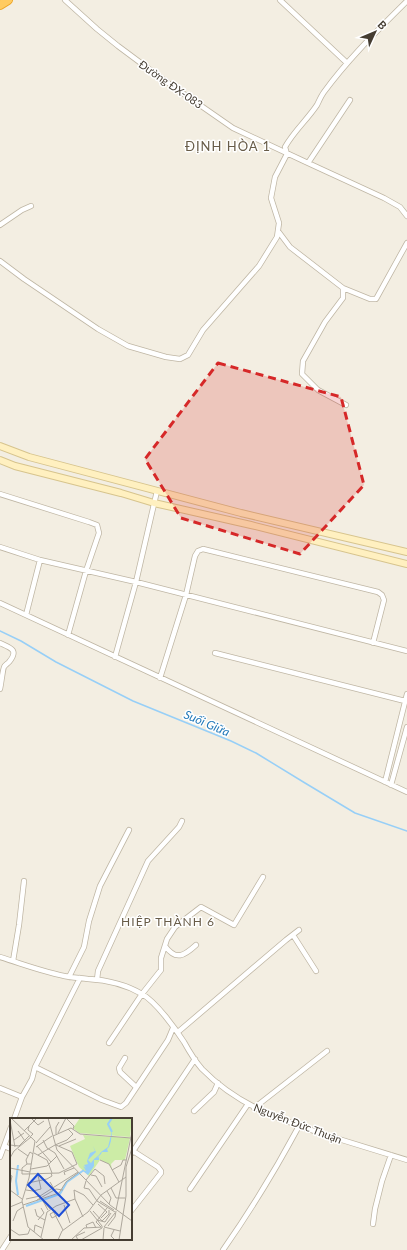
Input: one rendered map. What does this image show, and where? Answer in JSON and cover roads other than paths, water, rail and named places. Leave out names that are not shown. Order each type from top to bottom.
[{"type":"highway","points":[[0,5],[8,0]]},
{"type":"street","name":"Đường ĐX-083","points":[[65,0],[97,29],[168,83],[233,128],[384,198],[400,207],[407,216]]},
{"type":"street","points":[[280,0],[347,63]]},
{"type":"street","points":[[0,261],[98,329],[128,346],[166,357],[180,359],[188,355],[203,330],[259,266],[277,237],[279,223],[271,198],[276,177],[287,154],[285,147],[291,136],[317,105],[323,94],[347,63],[407,1]]},
{"type":"street","points":[[308,164],[350,100]]},
{"type":"street","points":[[0,225],[22,210],[31,206]]},
{"type":"street","points":[[278,231],[290,248],[343,288],[370,299],[376,299],[407,243]]},
{"type":"street","points":[[343,288],[343,298],[325,322],[303,361],[302,374],[318,390],[346,405]]},
{"type":"street","points":[[0,446],[29,457],[241,513],[407,552]]},
{"type":"street","points":[[0,460],[15,466],[114,491],[154,503],[251,525],[407,564]]},
{"type":"street","points":[[116,657],[136,582],[157,491]]},
{"type":"street","points":[[0,494],[97,525],[99,533],[86,571],[68,636]]},
{"type":"street","points":[[0,547],[40,560],[136,582],[407,651]]},
{"type":"street","points":[[160,678],[186,595],[195,556],[198,551],[203,549],[378,592],[382,595],[384,600],[372,643]]},
{"type":"street","points":[[26,615],[40,560]]},
{"type":"street","points":[[0,603],[68,636],[407,792]]},
{"type":"street","points":[[0,643],[14,651],[14,653],[10,661],[3,667],[0,689]]},
{"type":"street","points":[[215,654],[405,701]]},
{"type":"street","points":[[385,782],[407,694]]},
{"type":"street","points":[[391,785],[407,727]]},
{"type":"street","points":[[97,980],[98,971],[148,861],[179,827],[182,821]]},
{"type":"street","points":[[70,977],[84,947],[89,921],[100,886],[129,830]]},
{"type":"street","points":[[110,1044],[142,994],[161,970],[161,958],[167,939],[175,927],[199,907],[204,908],[234,925],[263,877]]},
{"type":"street","points":[[13,961],[24,882]]},
{"type":"street","points":[[178,1032],[299,930]]},
{"type":"street","points":[[293,935],[316,971]]},
{"type":"street","points":[[165,946],[170,952],[179,956],[184,955],[196,945]]},
{"type":"street","name":"Nguyễn Đức Thuận","points":[[0,957],[70,977],[109,981],[122,984],[142,994],[154,1004],[178,1032],[201,1068],[218,1083],[254,1108],[300,1126],[407,1160]]},
{"type":"street","points":[[14,1118],[22,1097],[32,1079],[35,1067],[80,978]]},
{"type":"street","points":[[35,1067],[102,1100],[121,1107],[126,1103],[168,1040],[173,1028]]},
{"type":"street","points":[[254,1108],[327,1051]]},
{"type":"street","points":[[125,1058],[119,1068],[120,1072],[136,1087]]},
{"type":"street","points":[[132,1210],[161,1174],[161,1171],[158,1167],[132,1152],[195,1060]]},
{"type":"street","points":[[194,1111],[214,1092],[218,1083]]},
{"type":"street","points":[[0,1089],[22,1097]]},
{"type":"street","points":[[190,1189],[248,1104]]},
{"type":"street","points":[[223,1250],[275,1170],[300,1126]]},
{"type":"street","points":[[0,1157],[10,1130]]},
{"type":"street","points":[[4,1146],[10,1149]]},
{"type":"street","points":[[373,1224],[380,1185],[391,1155]]},
{"type":"street","points":[[2,1250],[10,1238]]},
{"type":"waterway","name":"Suối Giữa","points":[[0,631],[21,641],[56,662],[133,701],[231,741],[256,753],[355,813],[407,831]]},
{"type":"district","name":"ĐỊNH HÒA 1","points":[[228,146]]},
{"type":"district","name":"HIỆP THÀNH 6","points":[[168,921]]}]
